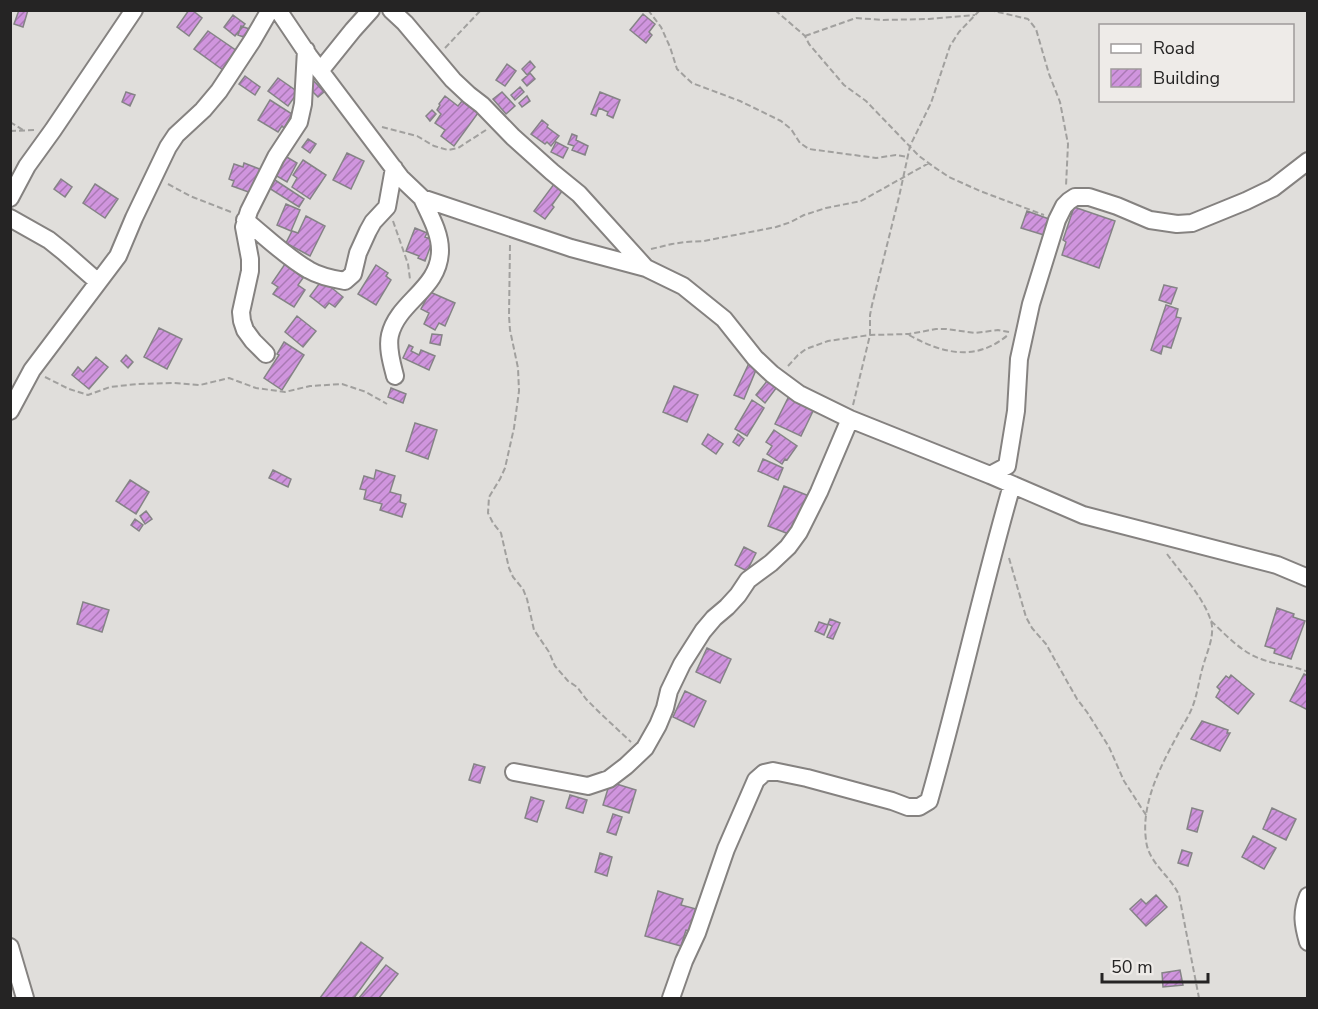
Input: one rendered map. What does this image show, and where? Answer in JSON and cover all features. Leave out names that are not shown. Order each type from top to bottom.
[{"type":"street","points":[[10,198],[27,165],[134,10]]},
{"type":"street","points":[[10,411],[32,370],[118,256],[150,184],[176,135],[219,91],[270,10]]},
{"type":"street","points":[[278,10],[320,71],[401,178],[422,198],[435,227],[440,251],[434,274],[426,287],[412,300],[389,337],[394,376]]},
{"type":"street","points":[[320,71],[370,10]]},
{"type":"street","points":[[391,10],[405,23],[453,80],[552,172],[579,194],[640,262]]},
{"type":"street","points":[[266,354],[245,330],[242,321],[241,312],[250,271],[250,250],[244,227],[247,215],[276,157],[299,122],[303,104],[306,50]]},
{"type":"street","points":[[990,474],[1007,466],[1016,411],[1019,359],[1031,304],[1060,213],[1075,197],[1089,197],[1150,220],[1177,224],[1192,223],[1273,188],[1308,161]]},
{"type":"street","points":[[247,215],[291,258],[309,270],[345,281],[353,274],[358,253],[373,222],[387,207],[394,168]]},
{"type":"street","points":[[422,198],[571,248],[640,262],[683,286],[716,313],[772,374],[799,394],[850,419],[990,474],[1083,515],[1277,565],[1308,578]]},
{"type":"street","points":[[10,218],[49,240],[98,282]]},
{"type":"street","points":[[514,772],[588,786],[609,779],[645,748],[658,725],[669,691],[682,664],[703,632],[738,595],[748,580],[788,547],[799,532],[850,419]]},
{"type":"street","points":[[671,999],[726,849],[756,780],[764,773],[773,771],[807,778],[908,807],[919,807],[928,801],[1012,485]]},
{"type":"street","points":[[1308,896],[1303,908],[1302,924],[1308,942]]},
{"type":"street","points":[[10,947],[26,999]]},
{"type":"path","points":[[435,58],[481,10]]},
{"type":"path","points":[[648,10],[661,27],[677,69],[692,83],[740,101],[781,121],[809,149],[876,158],[896,155],[908,157]]},
{"type":"path","points":[[775,10],[805,36],[814,51],[844,85],[866,101],[910,146],[941,172],[980,191],[1060,213],[1068,163],[1068,144],[1059,102],[1036,29],[1028,19],[989,10]]},
{"type":"path","points":[[850,419],[870,335],[872,305],[910,146],[931,103],[950,46],[959,32],[980,10]]},
{"type":"path","points":[[805,36],[856,18],[929,19],[975,15]]},
{"type":"path","points":[[10,122],[23,130]]},
{"type":"path","points":[[360,123],[417,135],[434,146],[448,150],[458,148],[498,122]]},
{"type":"path","points":[[10,131],[53,130]]},
{"type":"path","points":[[640,262],[644,252],[672,244],[712,240],[777,227],[826,208],[861,201],[929,163]]},
{"type":"path","points":[[150,184],[164,182],[228,212],[247,215]]},
{"type":"path","points":[[387,207],[408,264],[412,300]]},
{"type":"path","points":[[511,228],[508,256],[509,316],[518,368],[519,391],[505,468],[489,497],[488,513],[501,533],[513,577],[523,589],[527,599],[534,630],[555,666],[629,740],[645,748]]},
{"type":"path","points":[[772,374],[787,366],[806,349],[828,341],[870,335],[909,334],[936,329],[975,333],[998,330],[1011,332],[1000,342],[973,352],[946,350],[909,334]]},
{"type":"path","points":[[32,370],[69,389],[88,395],[110,387],[173,383],[200,385],[230,378],[256,388],[285,392],[310,386],[342,384],[366,392],[387,404]]},
{"type":"path","points":[[998,535],[1007,553],[1026,617],[1046,644],[1077,699],[1109,747],[1124,781],[1146,815]]},
{"type":"path","points":[[1157,535],[1166,552],[1197,594],[1211,621],[1252,656],[1308,672]]},
{"type":"path","points":[[1199,999],[1179,894],[1169,877],[1150,855],[1146,841],[1146,815],[1159,772],[1192,708],[1212,637],[1211,621]]},
{"type":"building","points":[[19,10],[28,10],[23,27],[14,24]]},
{"type":"building","points":[[189,10],[202,18],[189,36],[177,27]]},
{"type":"building","points":[[643,14],[655,24],[649,32],[652,35],[646,43],[630,30]]},
{"type":"building","points":[[233,15],[245,24],[235,36],[224,27]]},
{"type":"building","points":[[241,26],[252,30],[249,39],[238,35]]},
{"type":"building","points":[[208,31],[237,51],[223,70],[194,49]]},
{"type":"building","points":[[530,61],[535,67],[527,75],[522,69]]},
{"type":"building","points":[[507,64],[516,71],[505,86],[496,80]]},
{"type":"building","points":[[530,73],[535,79],[527,86],[522,80]]},
{"type":"building","points":[[245,76],[260,87],[255,95],[239,84]]},
{"type":"building","points":[[278,78],[298,92],[288,106],[268,91]]},
{"type":"building","points":[[313,80],[324,92],[318,97],[307,86]]},
{"type":"building","points":[[520,87],[524,92],[515,100],[511,95]]},
{"type":"building","points":[[126,92],[135,95],[130,106],[122,102]]},
{"type":"building","points":[[502,92],[515,106],[506,114],[493,99]]},
{"type":"building","points":[[600,92],[620,100],[613,118],[607,115],[608,112],[599,108],[596,116],[591,114]]},
{"type":"building","points":[[445,96],[458,106],[462,101],[478,113],[454,146],[441,136],[445,130],[435,123],[441,114],[437,110],[439,104]]},
{"type":"building","points":[[527,96],[530,101],[522,107],[519,103]]},
{"type":"building","points":[[270,100],[292,114],[284,128],[282,126],[278,132],[258,120]]},
{"type":"building","points":[[432,110],[436,114],[430,121],[426,116]]},
{"type":"building","points":[[542,120],[559,136],[551,146],[531,134]]},
{"type":"building","points":[[572,134],[577,136],[576,140],[588,146],[585,155],[572,150],[574,146],[568,144]]},
{"type":"building","points":[[308,139],[316,144],[310,153],[302,147]]},
{"type":"building","points":[[556,142],[568,148],[563,158],[551,152]]},
{"type":"building","points":[[347,153],[364,161],[351,189],[333,180]]},
{"type":"building","points":[[285,156],[297,163],[287,182],[275,175]]},
{"type":"building","points":[[303,160],[326,175],[310,199],[292,187],[297,178],[293,175]]},
{"type":"building","points":[[244,163],[262,170],[254,194],[232,186],[234,181],[229,179],[234,164],[243,167]]},
{"type":"building","points":[[61,179],[72,187],[65,197],[54,189]]},
{"type":"building","points":[[275,180],[304,199],[299,207],[269,188]]},
{"type":"building","points":[[557,180],[565,187],[545,219],[534,211]]},
{"type":"building","points":[[95,184],[118,199],[105,218],[83,203]]},
{"type":"building","points":[[286,204],[300,210],[291,231],[277,225]]},
{"type":"building","points":[[1074,207],[1115,221],[1099,268],[1062,255],[1066,242],[1063,240]]},
{"type":"building","points":[[1027,211],[1049,219],[1044,235],[1021,228]]},
{"type":"building","points":[[306,216],[325,226],[310,256],[286,243],[292,231],[298,233]]},
{"type":"building","points":[[415,228],[427,233],[425,237],[433,240],[425,261],[406,251]]},
{"type":"building","points":[[285,264],[303,278],[298,285],[305,290],[294,307],[273,294],[278,287],[272,283]]},
{"type":"building","points":[[376,265],[388,273],[386,276],[391,280],[376,305],[358,294]]},
{"type":"building","points":[[322,280],[343,297],[335,307],[329,303],[325,308],[310,296]]},
{"type":"building","points":[[1164,285],[1177,288],[1171,304],[1159,300]]},
{"type":"building","points":[[430,292],[455,303],[445,326],[439,323],[435,330],[424,324],[429,313],[421,309]]},
{"type":"building","points":[[1166,305],[1178,309],[1176,317],[1181,318],[1171,348],[1163,346],[1161,354],[1151,350]]},
{"type":"building","points":[[297,316],[316,331],[303,347],[285,332]]},
{"type":"building","points":[[159,328],[182,339],[167,369],[144,357]]},
{"type":"building","points":[[432,334],[442,335],[440,345],[430,343]]},
{"type":"building","points":[[284,342],[304,355],[282,390],[264,378],[279,355],[277,354]]},
{"type":"building","points":[[409,345],[413,347],[411,351],[419,355],[421,350],[435,356],[429,370],[403,358]]},
{"type":"building","points":[[126,355],[133,362],[128,368],[121,361]]},
{"type":"building","points":[[96,357],[108,367],[89,389],[72,375],[78,367],[83,372]]},
{"type":"building","points":[[750,361],[758,365],[744,399],[734,395]]},
{"type":"building","points":[[771,376],[780,383],[765,403],[756,395]]},
{"type":"building","points":[[674,386],[698,395],[687,422],[663,412]]},
{"type":"building","points":[[391,388],[406,394],[403,403],[388,397]]},
{"type":"building","points":[[789,396],[814,409],[801,436],[775,424]]},
{"type":"building","points":[[752,400],[764,408],[747,436],[735,429]]},
{"type":"building","points":[[415,423],[437,430],[428,459],[406,451]]},
{"type":"building","points":[[774,430],[797,446],[782,464],[767,454],[772,446],[766,442]]},
{"type":"building","points":[[708,434],[723,444],[716,454],[702,444]]},
{"type":"building","points":[[738,434],[744,439],[739,446],[733,442]]},
{"type":"building","points":[[763,459],[783,468],[778,480],[758,471]]},
{"type":"building","points":[[273,470],[291,479],[288,487],[269,478]]},
{"type":"building","points":[[376,470],[395,476],[390,492],[401,495],[400,502],[406,504],[402,517],[380,510],[382,504],[364,499],[366,490],[360,489],[364,476],[374,479]]},
{"type":"building","points":[[130,480],[149,492],[136,514],[116,501]]},
{"type":"building","points":[[784,486],[809,496],[794,536],[768,526]]},
{"type":"building","points":[[146,511],[152,519],[145,524],[140,516]]},
{"type":"building","points":[[135,519],[143,525],[139,531],[131,525]]},
{"type":"building","points":[[744,547],[756,553],[747,571],[735,565]]},
{"type":"building","points":[[83,602],[109,610],[102,632],[77,624]]},
{"type":"building","points":[[1277,608],[1305,621],[1291,659],[1274,653],[1275,649],[1265,646]]},
{"type":"building","points":[[830,619],[840,623],[833,639],[827,637],[832,626],[828,624]]},
{"type":"building","points":[[819,622],[828,625],[824,635],[815,631]]},
{"type":"building","points":[[707,648],[731,659],[720,683],[696,672]]},
{"type":"building","points":[[1304,674],[1308,676],[1308,710],[1290,701]]},
{"type":"building","points":[[1231,675],[1254,694],[1238,714],[1216,697],[1220,690],[1217,687],[1226,676],[1229,678]]},
{"type":"building","points":[[685,691],[706,701],[694,727],[673,717]]},
{"type":"building","points":[[1202,721],[1228,730],[1227,733],[1230,733],[1220,751],[1191,739]]},
{"type":"building","points":[[474,764],[485,767],[480,783],[469,780]]},
{"type":"building","points":[[610,782],[636,790],[629,813],[603,805]]},
{"type":"building","points":[[570,795],[587,800],[583,813],[566,808]]},
{"type":"building","points":[[531,797],[544,801],[537,822],[525,818]]},
{"type":"building","points":[[1192,808],[1203,811],[1197,832],[1187,829]]},
{"type":"building","points":[[1272,808],[1296,819],[1286,840],[1263,829]]},
{"type":"building","points":[[613,814],[622,817],[616,835],[607,832]]},
{"type":"building","points":[[1253,836],[1276,848],[1264,869],[1242,857]]},
{"type":"building","points":[[1182,850],[1192,853],[1188,866],[1178,863]]},
{"type":"building","points":[[600,853],[612,857],[607,876],[595,872]]},
{"type":"building","points":[[658,891],[683,899],[681,905],[696,909],[693,918],[698,919],[691,931],[686,930],[681,946],[645,936]]},
{"type":"building","points":[[1156,895],[1167,907],[1146,926],[1130,909],[1141,899],[1146,904]]},
{"type":"building","points":[[361,942],[383,958],[354,998],[320,998]]},
{"type":"building","points":[[386,965],[398,974],[379,998],[359,998]]},
{"type":"building","points":[[1180,970],[1183,985],[1163,987],[1162,973]]}]
